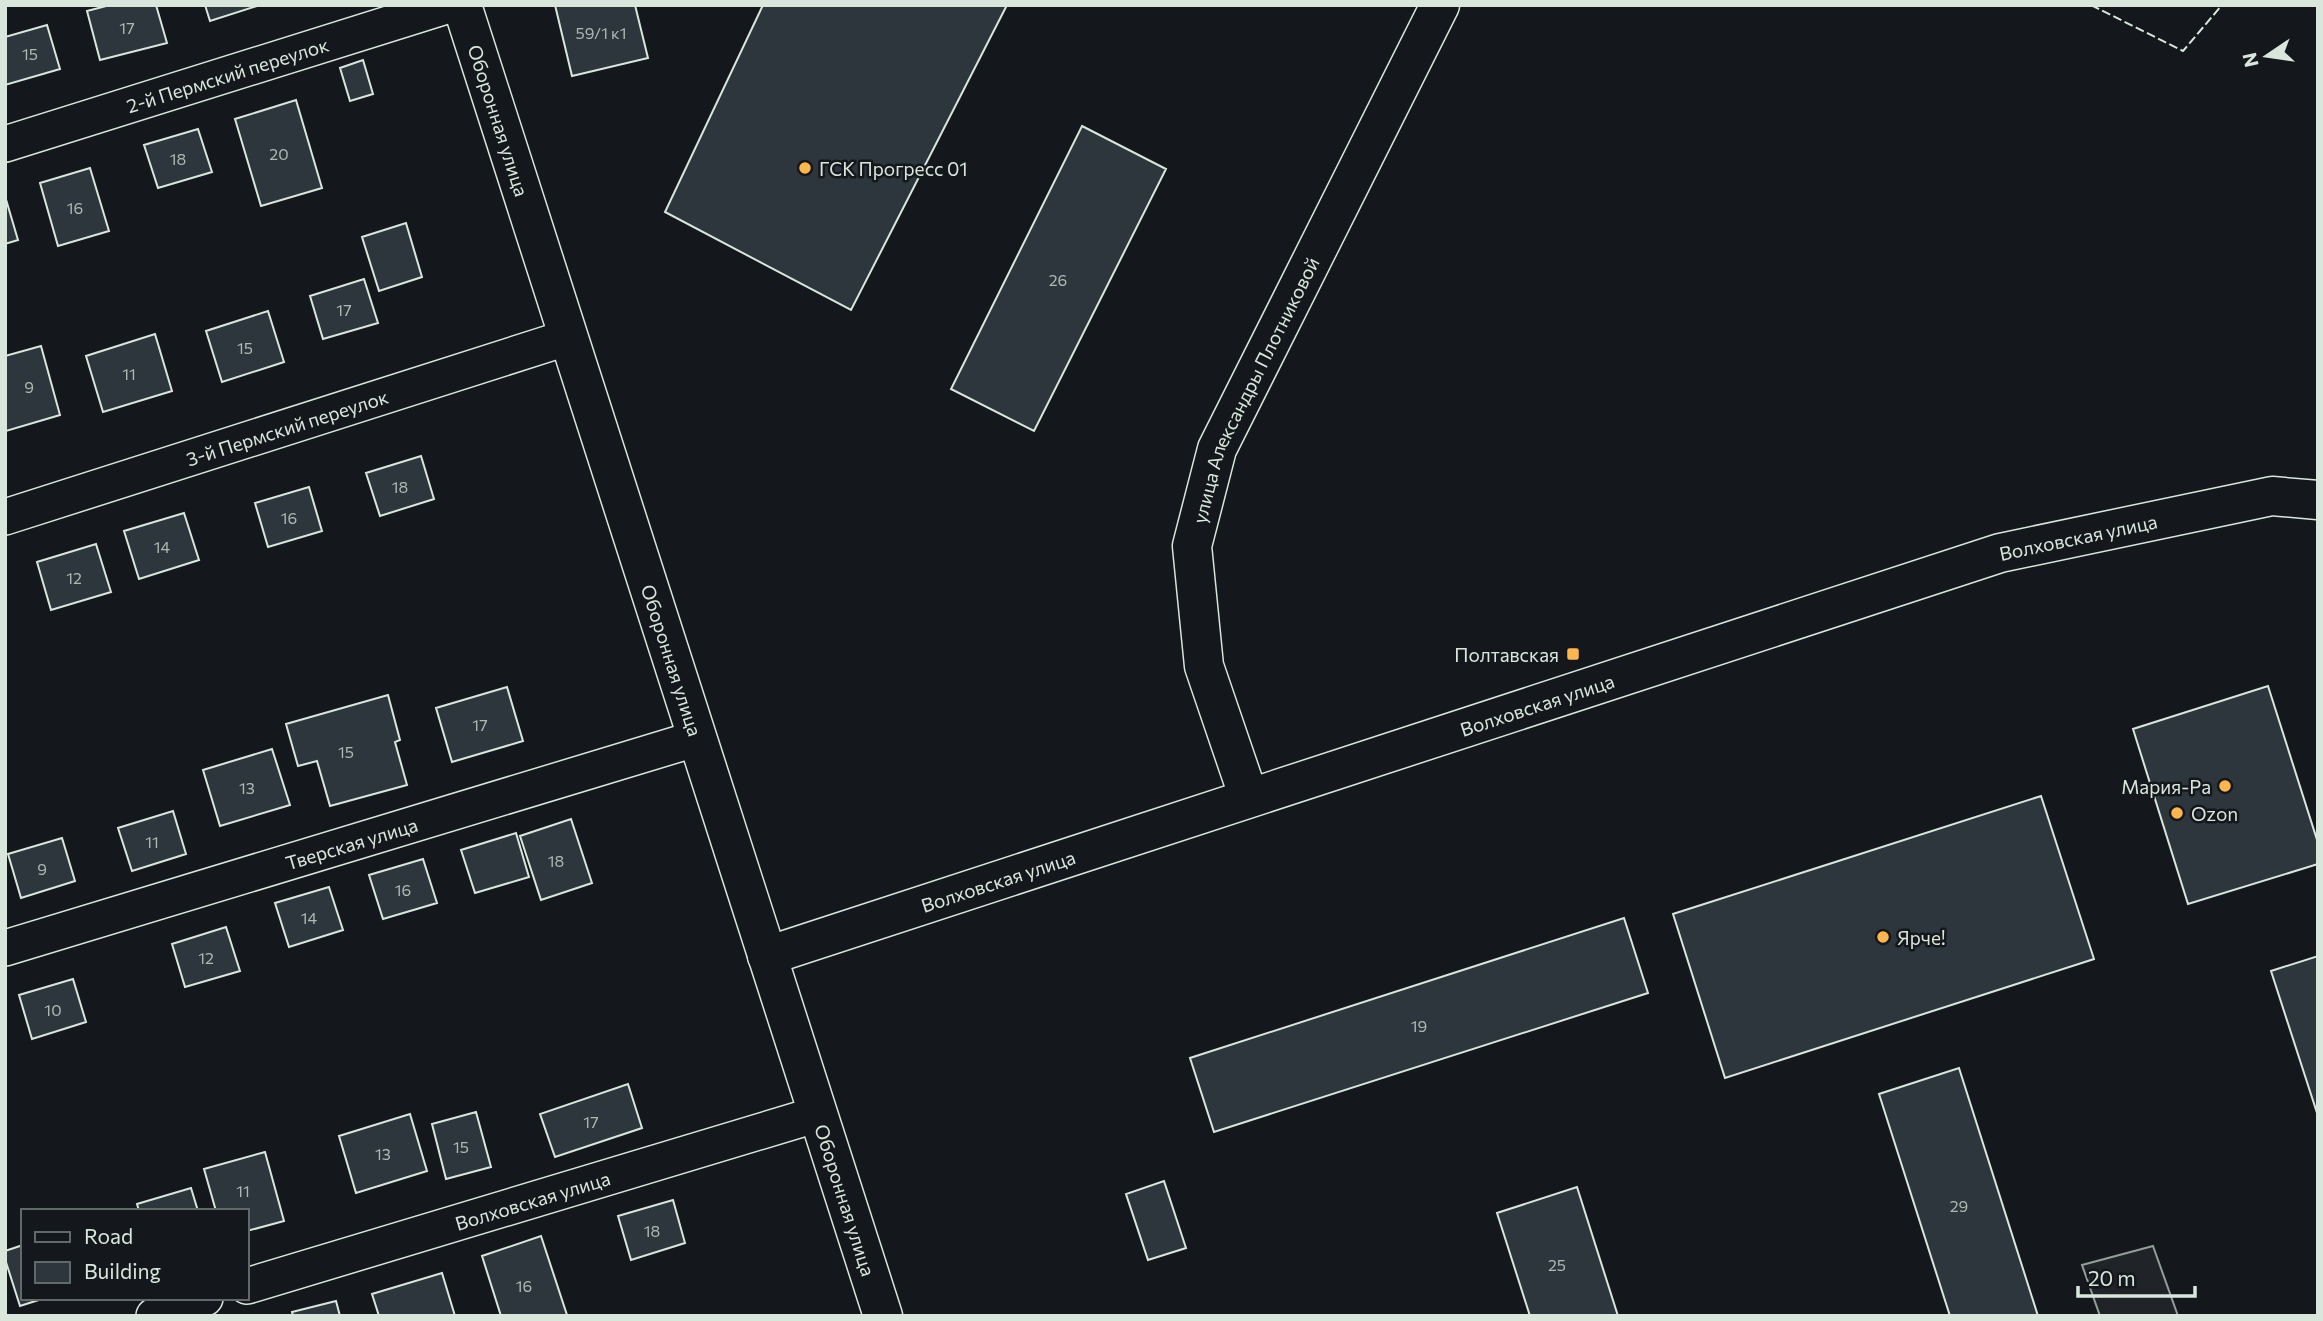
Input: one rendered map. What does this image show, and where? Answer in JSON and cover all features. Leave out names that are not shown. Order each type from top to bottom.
[{"type":"main road","name":"Оборонная улица","points":[[462,5],[883,1316]]},
{"type":"main road","name":"улица Александры Плотниковой","points":[[1249,798],[1204,666],[1192,546],[1217,449],[1440,5]]},
{"type":"main road","name":"Волховская улица","points":[[767,956],[2000,553],[2272,496],[2318,500]]},
{"type":"street","name":"2-й Пермский переулок","points":[[5,144],[449,5]]},
{"type":"street","name":"3-й Пермский переулок","points":[[5,517],[569,337]]},
{"type":"street","name":"Тверская улица","points":[[5,948],[698,737]]},
{"type":"street","name":"Волховская улица","points":[[248,1286],[818,1114]]},
{"type":"street","points":[[154,1316],[199,1300]]},
{"type":"shaded area","points":[[2153,1246],[2178,1316],[2100,1316],[2082,1265]]},
{"type":"building","points":[[110,5],[156,5],[167,43],[100,60],[87,11]]},
{"type":"building","points":[[205,5],[260,5],[210,21]]},
{"type":"building","points":[[555,5],[635,5],[648,58],[572,76]]},
{"type":"building","name":"ГСК Прогресс 01","points":[[763,5],[1007,5],[851,310],[665,212]]},
{"type":"building","points":[[47,25],[60,69],[5,85],[5,37]]},
{"type":"building","points":[[363,60],[373,94],[350,101],[340,68]]},
{"type":"building","points":[[296,100],[322,188],[261,206],[235,119]]},
{"type":"building","points":[[1082,126],[1166,169],[1034,431],[951,389]]},
{"type":"building","points":[[198,129],[212,172],[158,188],[144,145]]},
{"type":"building","points":[[90,168],[109,231],[58,246],[40,183]]},
{"type":"building","points":[[5,196],[18,240],[5,244]]},
{"type":"building","points":[[406,223],[422,277],[379,291],[362,237]]},
{"type":"building","points":[[364,279],[378,323],[323,339],[310,296]]},
{"type":"building","points":[[268,311],[284,362],[222,382],[206,331]]},
{"type":"building","points":[[155,334],[172,391],[103,412],[86,356]]},
{"type":"building","points":[[41,346],[60,415],[6,431],[5,356]]},
{"type":"building","points":[[421,456],[434,499],[380,516],[366,473]]},
{"type":"building","points":[[309,487],[322,531],[268,547],[255,503]]},
{"type":"building","points":[[184,513],[199,560],[139,579],[124,531]]},
{"type":"building","points":[[96,544],[111,592],[51,610],[37,562]]},
{"type":"building","name":"Мария-Ра","points":[[2268,686],[2318,843],[2318,864],[2188,904],[2133,729]]},
{"type":"building","points":[[507,687],[523,741],[452,762],[436,708]]},
{"type":"building","points":[[388,695],[400,740],[395,742],[407,785],[330,806],[317,761],[298,766],[286,724]]},
{"type":"building","points":[[272,749],[290,805],[220,826],[203,770]]},
{"type":"building","name":"Ярче!","points":[[2041,796],[2094,959],[1725,1078],[1673,914]]},
{"type":"building","points":[[173,811],[186,854],[132,871],[118,828]]},
{"type":"building","points":[[571,819],[592,883],[541,900],[520,836]]},
{"type":"building","points":[[516,833],[529,877],[475,893],[461,850]]},
{"type":"building","points":[[62,838],[75,881],[21,898],[8,854]]},
{"type":"building","points":[[423,859],[437,903],[383,919],[369,875]]},
{"type":"building","points":[[329,887],[343,930],[289,947],[275,903]]},
{"type":"building","points":[[1624,918],[1648,993],[1214,1132],[1190,1058]]},
{"type":"building","points":[[226,927],[240,971],[185,987],[172,944]]},
{"type":"building","points":[[2318,956],[2318,1116],[2271,971]]},
{"type":"building","points":[[73,979],[86,1022],[32,1039],[19,995]]},
{"type":"building","points":[[1959,1068],[2038,1316],[1950,1316],[1879,1094]]},
{"type":"building","points":[[628,1084],[642,1128],[555,1157],[540,1114]]},
{"type":"building","points":[[476,1112],[491,1167],[446,1179],[432,1124]]},
{"type":"building","points":[[410,1114],[427,1171],[356,1193],[339,1136]]},
{"type":"building","points":[[265,1152],[284,1221],[248,1231],[248,1209],[215,1209],[204,1169]]},
{"type":"building","points":[[1164,1181],[1186,1248],[1148,1260],[1126,1194]]},
{"type":"building","points":[[1577,1187],[1618,1316],[1530,1316],[1497,1213]]},
{"type":"building","points":[[191,1188],[197,1209],[138,1209],[137,1204]]},
{"type":"building","points":[[673,1200],[685,1243],[631,1260],[618,1216]]},
{"type":"building","points":[[541,1236],[567,1315],[501,1316],[482,1256]]},
{"type":"building","points":[[21,1246],[21,1300],[39,1300],[20,1306],[5,1259],[5,1251]]},
{"type":"building","points":[[442,1273],[455,1316],[379,1316],[372,1294]]},
{"type":"building","points":[[336,1301],[340,1316],[293,1316],[292,1312]]},
{"type":"fence","points":[[2091,5],[2183,51],[2222,5]]},
{"type":"place","name":"ГСК Прогресс 01","points":[[805,168]]},
{"type":"place","name":"Полтавская","points":[[1573,654]]},
{"type":"place","name":"Мария-Ра","points":[[2225,786]]},
{"type":"place","name":"Ozon","points":[[2177,813]]},
{"type":"place","name":"Ярче!","points":[[1883,937]]}]
